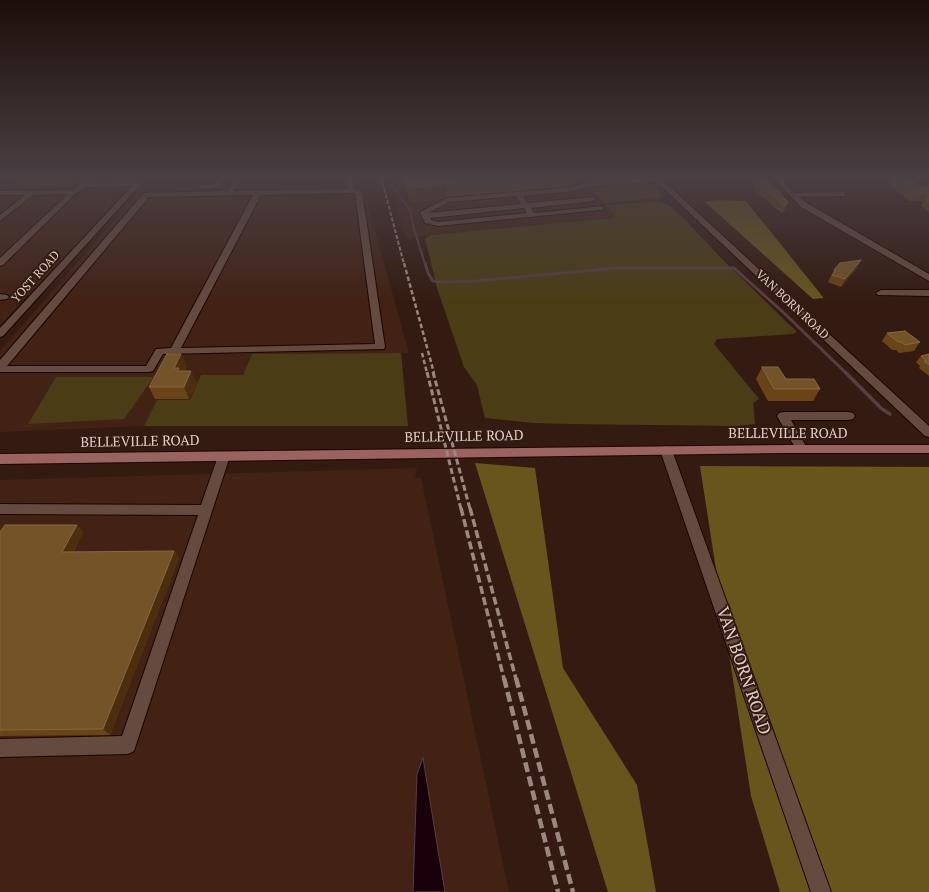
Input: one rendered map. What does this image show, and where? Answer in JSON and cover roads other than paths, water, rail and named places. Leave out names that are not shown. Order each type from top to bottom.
[{"type":"main road","name":"BELLEVILLE ROAD","points":[[0,459],[801,448],[929,449]]},
{"type":"street","points":[[0,262],[46,219]]},
{"type":"street","name":"YOST ROAD","points":[[0,334],[106,219]]},
{"type":"street","points":[[0,368],[127,219]]},
{"type":"street","points":[[175,350],[244,219]]},
{"type":"street","points":[[0,368],[149,369],[160,350],[380,347],[362,219]]},
{"type":"street","points":[[427,219],[428,221],[438,224],[494,219]]},
{"type":"street","name":"VAN BORN ROAD","points":[[699,219],[929,433]]},
{"type":"street","points":[[827,219],[929,278]]},
{"type":"street","points":[[881,293],[929,293]]},
{"type":"street","points":[[801,448],[783,416],[849,416]]},
{"type":"street","name":"VAN BORN ROAD","points":[[666,450],[821,892]]},
{"type":"street","points":[[0,748],[128,745],[224,456]]},
{"type":"street","points":[[0,509],[206,510]]},
{"type":"waterway","points":[[412,219],[425,264]]},
{"type":"waterway","points":[[425,263],[428,273],[433,281],[442,282],[476,281],[616,268],[734,268],[785,314],[846,373]]},
{"type":"waterway","points":[[846,373],[882,409],[890,414]]},
{"type":"railway","points":[[392,219],[404,264]]},
{"type":"railway","points":[[404,263],[434,373]]},
{"type":"railway","points":[[422,353],[427,373]]},
{"type":"railway","points":[[427,372],[461,509]]},
{"type":"railway","points":[[433,372],[470,509]]},
{"type":"railway","points":[[461,508],[504,679]]},
{"type":"railway","points":[[470,508],[516,679]]},
{"type":"railway","points":[[504,678],[558,892]]},
{"type":"railway","points":[[516,678],[573,892]]}]
